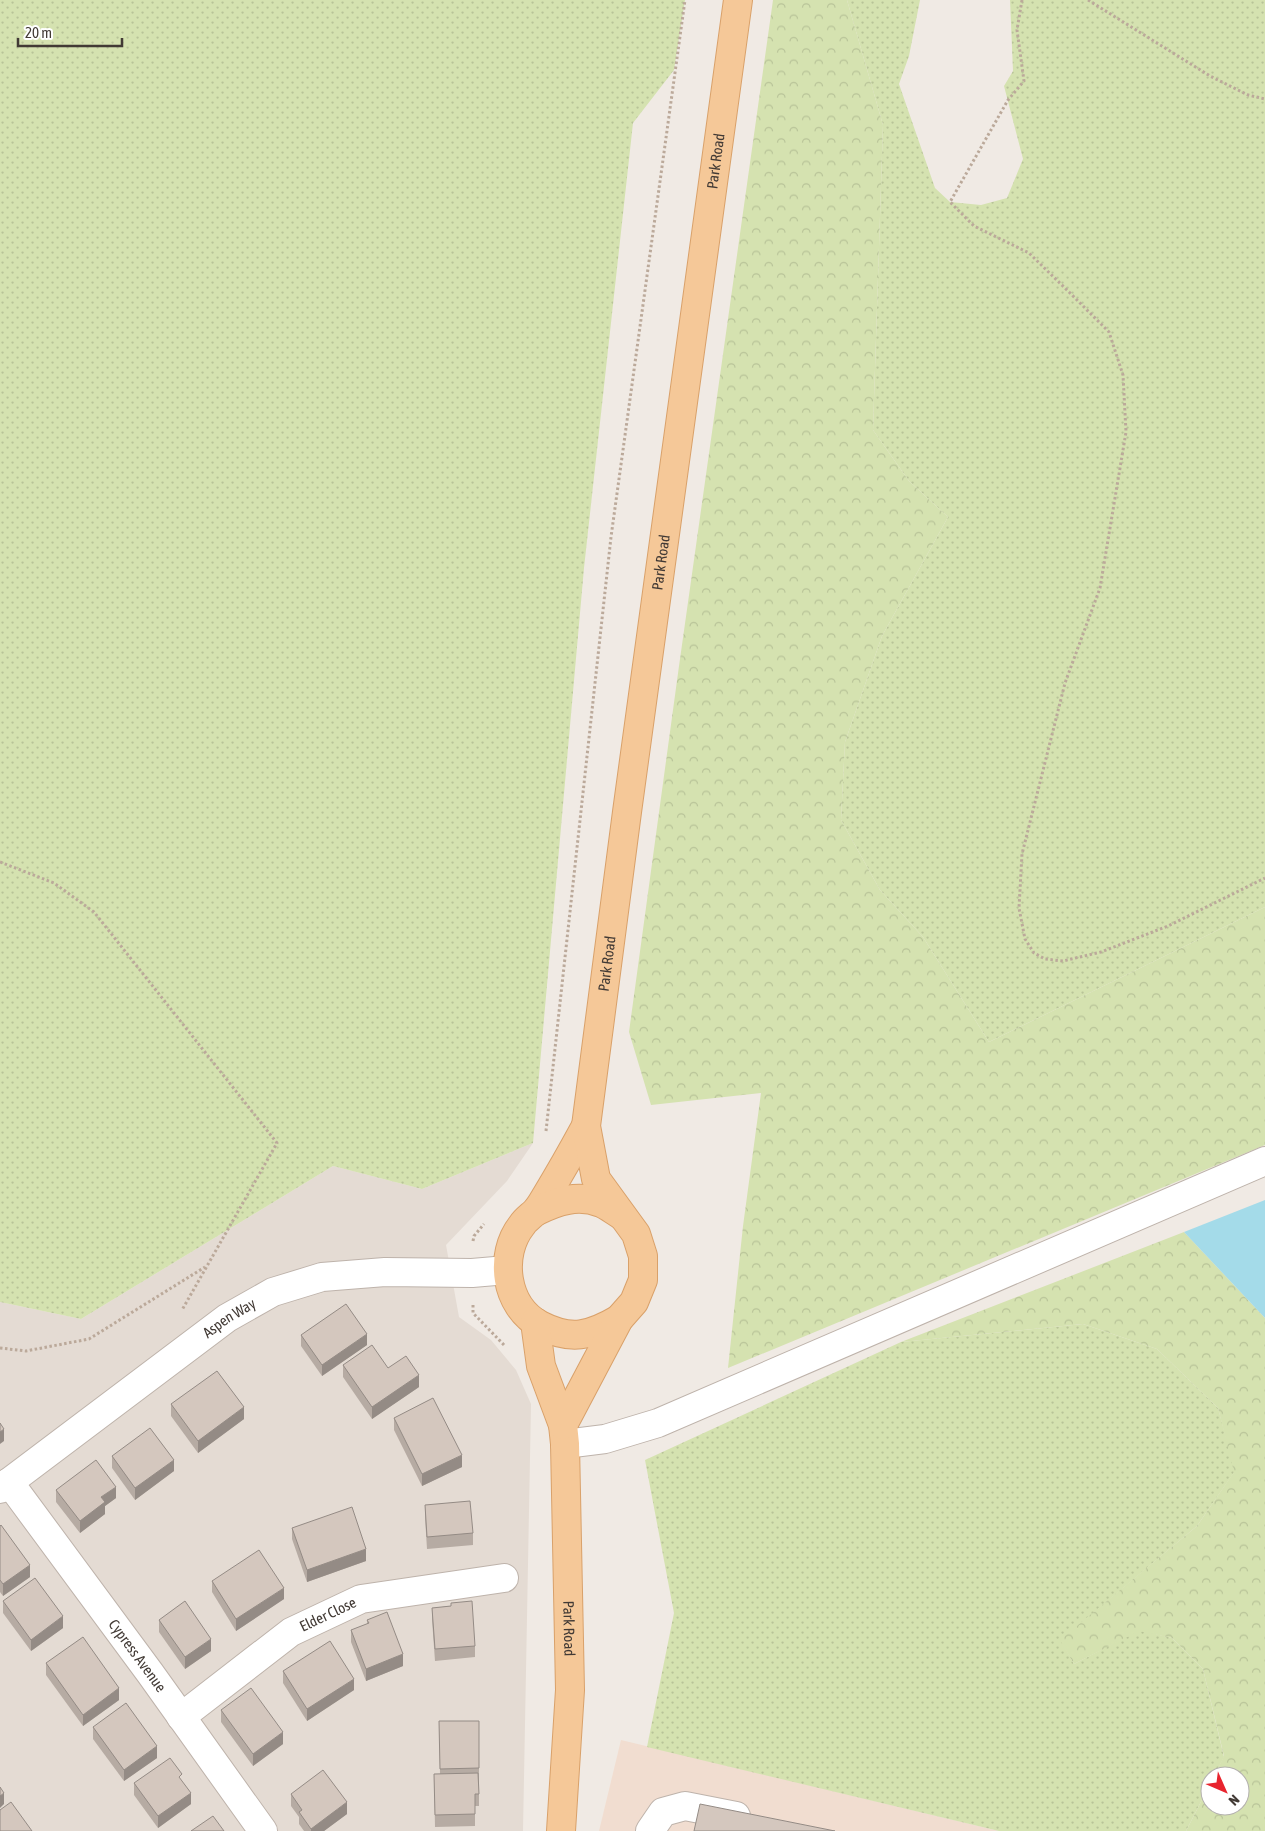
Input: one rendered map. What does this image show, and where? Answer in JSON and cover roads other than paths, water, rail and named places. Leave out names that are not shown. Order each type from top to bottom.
[{"type":"main road","name":"Park Road","points":[[564,1435],[619,1319],[634,1302],[643,1280],[643,1256],[636,1234],[596,1179],[586,1126],[633,763],[738,0]]},
{"type":"main road","name":"Park Road","points":[[586,1126],[537,1210],[521,1225],[511,1244],[507,1270],[510,1287],[519,1306],[535,1322],[554,1332],[575,1335],[598,1331],[619,1319]]},
{"type":"main road","name":"Park Road","points":[[537,1210],[556,1201],[577,1198],[600,1203],[621,1215]]},
{"type":"main road","name":"Park Road","points":[[535,1322],[541,1366],[564,1435],[570,1690],[561,1831]]},
{"type":"street","points":[[564,1435],[605,1439],[658,1423],[1265,1161]]},
{"type":"street","name":"Aspen Way","points":[[4,1485],[228,1318],[273,1292],[322,1277],[385,1272],[472,1273],[507,1270]]},
{"type":"street","name":"Cypress Avenue","points":[[4,1485],[181,1717],[263,1831]]},
{"type":"street","name":"Elder Close","points":[[181,1717],[291,1632],[361,1599],[504,1578]]},
{"type":"street","points":[[650,1831],[663,1812],[685,1806],[760,1820]]},
{"type":"water","points":[[1265,1200],[1265,1318],[1184,1232]]}]
